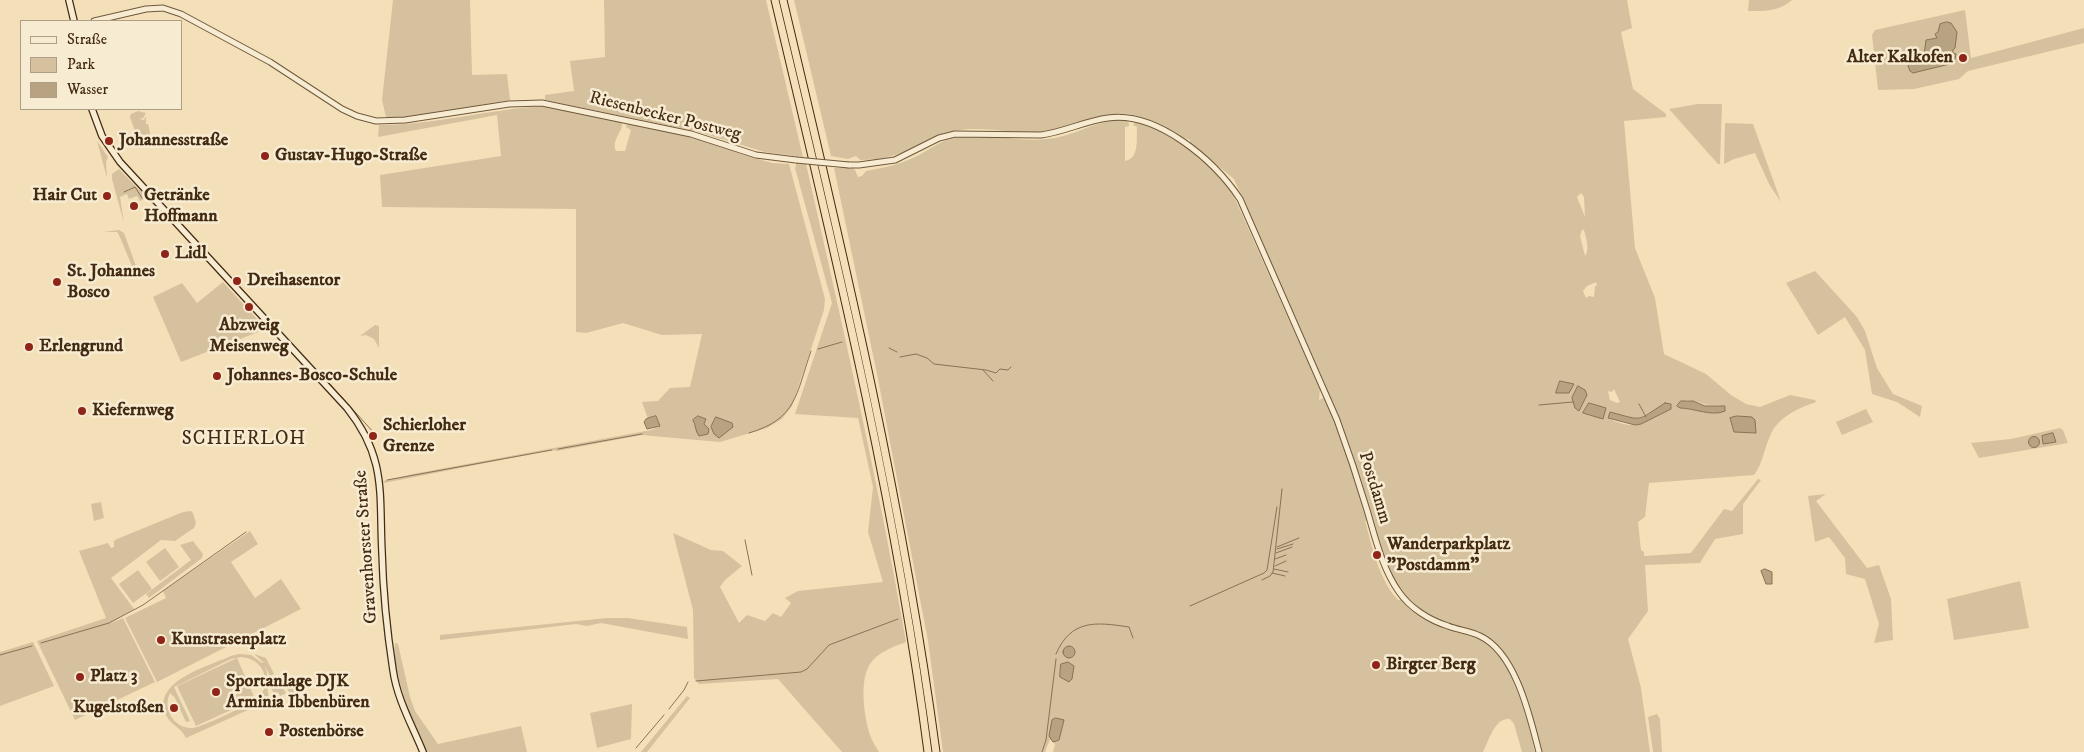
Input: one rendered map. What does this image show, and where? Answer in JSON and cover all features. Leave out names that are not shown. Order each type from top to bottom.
[{"type":"highway","points":[[775,0],[878,449],[907,606],[928,752]]},
{"type":"highway","points":[[783,0],[855,307],[891,474],[921,641],[936,752]]},
{"type":"main road","points":[[69,0],[74,20]]},
{"type":"main road","name":"Gravenhorster Straße","points":[[92,110],[102,136],[120,162],[347,408],[368,438],[377,464],[381,488],[382,557],[393,671],[405,711],[423,752]]},
{"type":"street","name":"Riesenbecker Postweg","points":[[98,20],[146,9],[163,8],[181,14],[270,62],[342,109],[357,116],[376,121],[404,120],[509,104],[542,103],[579,109],[691,134],[756,155],[859,165],[895,160],[939,138],[955,134],[1054,134],[1106,118],[1129,117],[1170,133],[1220,173],[1230,184]]},
{"type":"street","name":"Postdamm","points":[[1230,184],[1240,199],[1337,420],[1349,452],[1377,544],[1390,578],[1406,600],[1423,614],[1446,626],[1479,636],[1493,645],[1512,671],[1521,691],[1539,752]]},
{"type":"green space","points":[[393,0],[470,0],[472,75],[507,74],[510,100],[416,116],[392,119],[386,117],[382,100]]},
{"type":"green space","points":[[604,0],[766,0],[803,157],[765,152],[695,131],[545,100],[545,95],[574,91],[570,61],[605,57]]},
{"type":"green space","points":[[794,0],[1627,0],[1632,28],[1621,32],[1633,89],[1666,114],[1666,117],[1624,121],[1635,248],[1655,298],[1664,354],[1706,374],[1731,395],[1746,404],[1760,407],[1790,395],[1815,400],[1816,402],[1802,407],[1783,418],[1770,436],[1754,475],[1649,483],[1645,517],[1638,522],[1641,550],[1644,552],[1644,556],[1691,553],[1724,509],[1732,511],[1758,479],[1761,480],[1743,504],[1743,534],[1715,539],[1700,563],[1645,565],[1648,611],[1628,639],[1641,688],[1650,752],[1542,752],[1522,688],[1505,656],[1495,644],[1481,633],[1448,623],[1426,613],[1407,597],[1390,571],[1339,417],[1234,179],[1190,143],[1190,140],[1151,120],[1133,115],[1116,114],[1105,115],[1063,128],[1042,132],[965,129],[948,132],[909,150],[879,159],[860,160],[856,156],[848,159],[831,156]],"holes":[[[1581,193],[1584,197],[1585,217],[1577,197]],[[1582,230],[1584,230],[1587,243],[1585,256],[1580,236]],[[1596,282],[1597,286],[1595,286],[1594,297],[1589,296],[1586,298],[1583,291],[1587,286]],[[1614,389],[1620,402],[1617,403],[1610,400],[1608,391],[1612,392]],[[1686,400],[1720,405],[1713,413],[1680,408]],[[1589,403],[1606,408],[1592,416],[1584,413]],[[1669,403],[1672,406],[1669,410],[1635,425],[1619,423],[1608,418],[1610,412],[1638,419]],[[1755,420],[1756,433],[1739,433]]]},
{"type":"green space","points":[[1749,0],[1792,0],[1776,9],[1748,11]]},
{"type":"green space","points":[[1965,10],[1971,58],[2084,28],[2084,43],[1968,71],[1959,79],[1914,89],[1878,90],[1872,35],[1875,30]],"holes":[[[1938,32],[1953,50],[1954,63],[1913,73],[1910,71],[1913,56],[1924,55],[1928,39],[1938,38]]]},
{"type":"green space","points":[[1698,104],[1722,104],[1720,164],[1669,109]]},
{"type":"green space","points":[[545,106],[622,122],[615,143],[616,151],[625,151],[631,130],[626,127],[627,123],[704,140],[772,163],[789,164],[825,299],[824,310],[792,406],[782,419],[767,428],[720,442],[641,435],[557,451],[552,450],[384,483],[383,481],[413,474],[651,430],[660,426],[656,416],[648,419],[642,402],[658,401],[670,388],[690,387],[702,334],[662,335],[623,323],[586,333],[576,332],[576,209],[382,207],[380,175],[501,156],[497,115],[378,137],[379,125],[442,120]],"holes":[[[695,418],[704,421],[705,426],[709,429],[708,434],[699,436],[693,420]]]},
{"type":"green space","points":[[138,111],[146,113],[143,118],[139,119],[144,120],[146,116],[146,124],[148,124],[150,135],[147,143],[140,146],[130,117],[131,114]]},
{"type":"green space","points":[[1127,120],[1129,124],[1129,126],[1125,127],[1125,161],[1130,159],[1135,152],[1137,127],[1133,125],[1135,122],[1161,132],[1175,140],[1202,160],[1232,192],[1320,389],[1319,400],[1325,397],[1347,454],[1366,515],[1367,521],[1365,521],[1374,552],[1386,583],[1398,600],[1401,600],[1419,616],[1440,627],[1478,639],[1490,647],[1501,659],[1517,689],[1528,722],[1535,752],[1522,752],[1514,724],[1510,719],[1505,719],[1496,725],[1483,752],[1053,752],[1055,744],[1050,739],[1045,752],[943,752],[928,641],[878,379],[834,168],[852,168],[858,177],[862,176],[866,171],[911,159],[946,140],[975,136],[1035,140],[1056,138],[1109,121]]},
{"type":"green space","points":[[1725,123],[1753,124],[1781,202],[1769,184],[1755,153],[1724,164]]},
{"type":"green space","points":[[97,141],[108,157],[106,162],[107,178]]},
{"type":"green space","points":[[797,163],[806,164],[872,462],[906,642],[877,656],[867,671],[864,689],[866,718],[871,737],[879,752],[842,752],[778,679],[699,684],[694,678],[693,610],[673,533],[711,550],[723,551],[742,566],[725,580],[720,587],[739,623],[747,615],[765,621],[773,613],[781,617],[791,603],[785,598],[798,591],[883,582],[868,532],[873,487],[858,418],[795,414],[832,303],[795,168]]},
{"type":"green space","points":[[119,169],[155,206],[148,200],[146,202],[144,199],[140,201],[137,196],[129,199],[127,194],[120,197],[124,223],[112,179],[112,174]]},
{"type":"green space","points":[[119,230],[124,233],[140,277],[137,278],[117,232],[103,232]]},
{"type":"green space","points":[[1815,271],[1857,317],[1865,331],[1877,368],[1893,394],[1922,406],[1920,417],[1897,402],[1872,394],[1865,350],[1845,317],[1818,335],[1786,283]]},
{"type":"green space","points":[[223,282],[266,329],[181,362],[153,297],[182,283],[197,303]]},
{"type":"green space","points":[[375,325],[379,326],[379,348],[374,339],[366,335],[360,336]]},
{"type":"green space","points":[[1866,409],[1873,422],[1842,435],[1836,422]]},
{"type":"green space","points":[[2060,428],[2063,430],[2068,443],[1979,458],[1971,443],[2011,439]]},
{"type":"green space","points":[[1826,494],[1816,501],[1867,568],[1879,565],[1891,599],[1893,640],[1874,643],[1879,624],[1865,579],[1846,574],[1845,558],[1829,537],[1815,542],[1808,496]]},
{"type":"green space","points":[[101,502],[104,518],[94,521],[91,504]]},
{"type":"green space","points":[[191,511],[196,523],[194,528],[175,541],[161,540],[111,578],[134,609],[109,624],[123,618],[155,682],[75,720],[37,641],[106,618],[79,551],[108,543],[111,548],[114,547],[114,541],[117,539],[183,512]]},
{"type":"green space","points":[[250,531],[258,544],[231,562],[255,598],[281,579],[301,609],[157,682],[125,618],[166,598],[163,591]]},
{"type":"green space","points":[[193,541],[203,554],[202,558],[149,598],[146,594],[191,560],[180,545]]},
{"type":"green space","points":[[165,548],[179,567],[160,581],[146,562]]},
{"type":"green space","points":[[138,570],[152,589],[133,603],[119,584]]},
{"type":"green space","points":[[2020,581],[2029,628],[1954,640],[1947,599]]},
{"type":"green space","points":[[607,618],[628,618],[687,627],[688,639],[601,623],[587,626],[576,624],[440,640],[440,635]]},
{"type":"green space","points":[[33,642],[54,686],[0,706],[0,652]]},
{"type":"green space","points":[[395,643],[398,644],[415,711],[438,744],[521,726],[527,752],[427,752],[400,684],[395,656]]},
{"type":"green space","points":[[239,654],[251,655],[262,663],[266,661],[263,662],[254,654],[266,658],[274,674],[270,676],[265,666],[270,700],[186,738],[166,715],[164,703],[167,693],[174,684],[185,676]],"holes":[[[241,657],[251,659],[257,663],[264,674],[265,687],[260,696],[239,709],[198,727],[186,727],[175,722],[169,711],[168,699],[170,693],[175,698],[186,722],[190,721],[174,687],[231,659]]]},
{"type":"green space","name":"Sportanlage DJK Arminia Ibbenbüren","points":[[237,658],[255,699],[196,726],[177,686]]},
{"type":"green space","points":[[276,677],[286,693],[280,696],[278,692],[274,694],[270,685],[271,679]]},
{"type":"green space","points":[[299,681],[303,683],[300,690],[290,694],[287,688]]},
{"type":"green space","points":[[687,696],[690,698],[647,752],[641,752]]},
{"type":"green space","points":[[632,704],[631,739],[597,748],[590,713]]},
{"type":"green space","points":[[1657,714],[1660,719],[1662,752],[1653,752],[1648,717]]},
{"type":"water","points":[[1951,23],[1957,32],[1955,48],[1953,50],[1953,53],[1956,54],[1954,63],[1913,73],[1910,71],[1908,66],[1911,58],[1924,55],[1926,40],[1937,38],[1935,34],[1938,32],[1940,24]]},
{"type":"water","points":[[1560,381],[1574,384],[1569,393],[1556,393]]},
{"type":"water","points":[[1578,386],[1585,390],[1587,395],[1579,411],[1575,408],[1572,398]]},
{"type":"water","points":[[1681,401],[1693,401],[1705,406],[1725,406],[1725,411],[1709,413],[1680,408],[1677,406]]},
{"type":"water","points":[[1589,403],[1606,408],[1603,419],[1583,413]]},
{"type":"water","points":[[1665,403],[1671,404],[1671,409],[1641,424],[1635,425],[1608,418],[1610,412],[1635,418],[1644,417]]},
{"type":"water","points":[[656,416],[660,426],[647,429],[644,422],[646,419]]},
{"type":"water","points":[[698,416],[706,419],[704,424],[709,429],[708,434],[699,436],[693,420]]},
{"type":"water","points":[[1737,416],[1752,417],[1755,420],[1756,433],[1734,432],[1730,418]]},
{"type":"water","points":[[716,417],[732,423],[733,427],[719,438],[714,434],[711,427]]},
{"type":"water","points":[[2053,433],[2056,442],[2043,444],[2042,436]]},
{"type":"water","points":[[2034,436],[2040,442],[2034,448],[2028,442]]},
{"type":"water","points":[[1765,569],[1772,572],[1772,584],[1766,584],[1761,571]]},
{"type":"water","points":[[1067,646],[1071,646],[1075,652],[1071,658],[1067,658],[1063,654],[1063,650]]},
{"type":"water","points":[[1068,662],[1074,666],[1072,679],[1069,682],[1060,677],[1061,664]]},
{"type":"water","points":[[1056,718],[1064,720],[1059,740],[1053,742],[1049,736],[1052,720]]},
{"type":"waterway","points":[[124,192],[135,187],[142,198]]},
{"type":"waterway","points":[[818,349],[842,342]]},
{"type":"waterway","points":[[889,348],[897,352]]},
{"type":"waterway","points":[[749,433],[765,427],[786,412],[797,392],[811,351]]},
{"type":"waterway","points":[[900,357],[916,354],[927,358],[934,364],[986,370],[996,373],[1000,369],[1008,370],[1011,367]]},
{"type":"waterway","points":[[983,370],[993,381]]},
{"type":"waterway","points":[[318,371],[375,434]]},
{"type":"waterway","points":[[1539,405],[1573,402]]},
{"type":"waterway","points":[[1639,404],[1646,417]]},
{"type":"waterway","points":[[558,449],[642,434]]},
{"type":"waterway","points":[[387,480],[552,450]]},
{"type":"waterway","points":[[1262,580],[1273,572],[1282,489]]},
{"type":"waterway","points":[[1190,606],[1267,570],[1277,507]]},
{"type":"waterway","points":[[41,643],[109,623],[143,605],[246,532]]},
{"type":"waterway","points":[[1277,547],[1299,538]]},
{"type":"waterway","points":[[745,540],[752,575]]},
{"type":"waterway","points":[[1277,549],[1293,544]]},
{"type":"waterway","points":[[1276,553],[1292,547]]},
{"type":"waterway","points":[[1275,559],[1286,555]]},
{"type":"waterway","points":[[1275,566],[1286,561]]},
{"type":"waterway","points":[[1274,569],[1288,572]]},
{"type":"waterway","points":[[1272,573],[1285,576]]},
{"type":"waterway","points":[[696,681],[801,672],[807,669],[829,645],[898,619]]},
{"type":"waterway","points":[[1056,654],[1069,634],[1077,629],[1095,624],[1129,627],[1133,638]]},
{"type":"waterway","points":[[0,655],[32,646]]},
{"type":"waterway","points":[[1042,752],[1046,740],[1056,659]]},
{"type":"waterway","points":[[669,709],[688,682]]},
{"type":"waterway","points":[[636,748],[664,715]]},
{"type":"place","name":"Alter Kalkofen","points":[[1963,58]]},
{"type":"place","name":"Johannesstraße","points":[[109,141]]},
{"type":"place","name":"Gustav-Hugo-Straße","points":[[265,156]]},
{"type":"place","name":"Hair Cut","points":[[107,196]]},
{"type":"place","name":"Getränke Hoffmann","points":[[134,206]]},
{"type":"place","name":"Lidl","points":[[165,254]]},
{"type":"place","name":"Dreihasentor","points":[[237,281]]},
{"type":"place","name":"St. Johannes Bosco","points":[[57,282]]},
{"type":"place","name":"Abzweig Meisenweg","points":[[249,307]]},
{"type":"place","name":"Erlengrund","points":[[29,347]]},
{"type":"place","name":"Johannes-Bosco-Schule","points":[[217,376]]},
{"type":"place","name":"Kiefernweg","points":[[82,411]]},
{"type":"place","name":"Schierloher Grenze","points":[[373,436]]},
{"type":"place","name":"Wanderparkplatz \"Postdamm\"","points":[[1377,555]]},
{"type":"place","name":"Kunstrasenplatz","points":[[161,640]]},
{"type":"place","name":"Birgter Berg","points":[[1376,665]]},
{"type":"place","name":"Platz 3","points":[[80,677]]},
{"type":"place","name":"Sportanlage DJK Arminia Ibbenbüren","points":[[216,692]]},
{"type":"place","name":"Kugelstoßen","points":[[174,708]]},
{"type":"place","name":"Postenbörse","points":[[269,732]]},
{"type":"district","name":"SCHIERLOH","points":[[244,440]]}]
